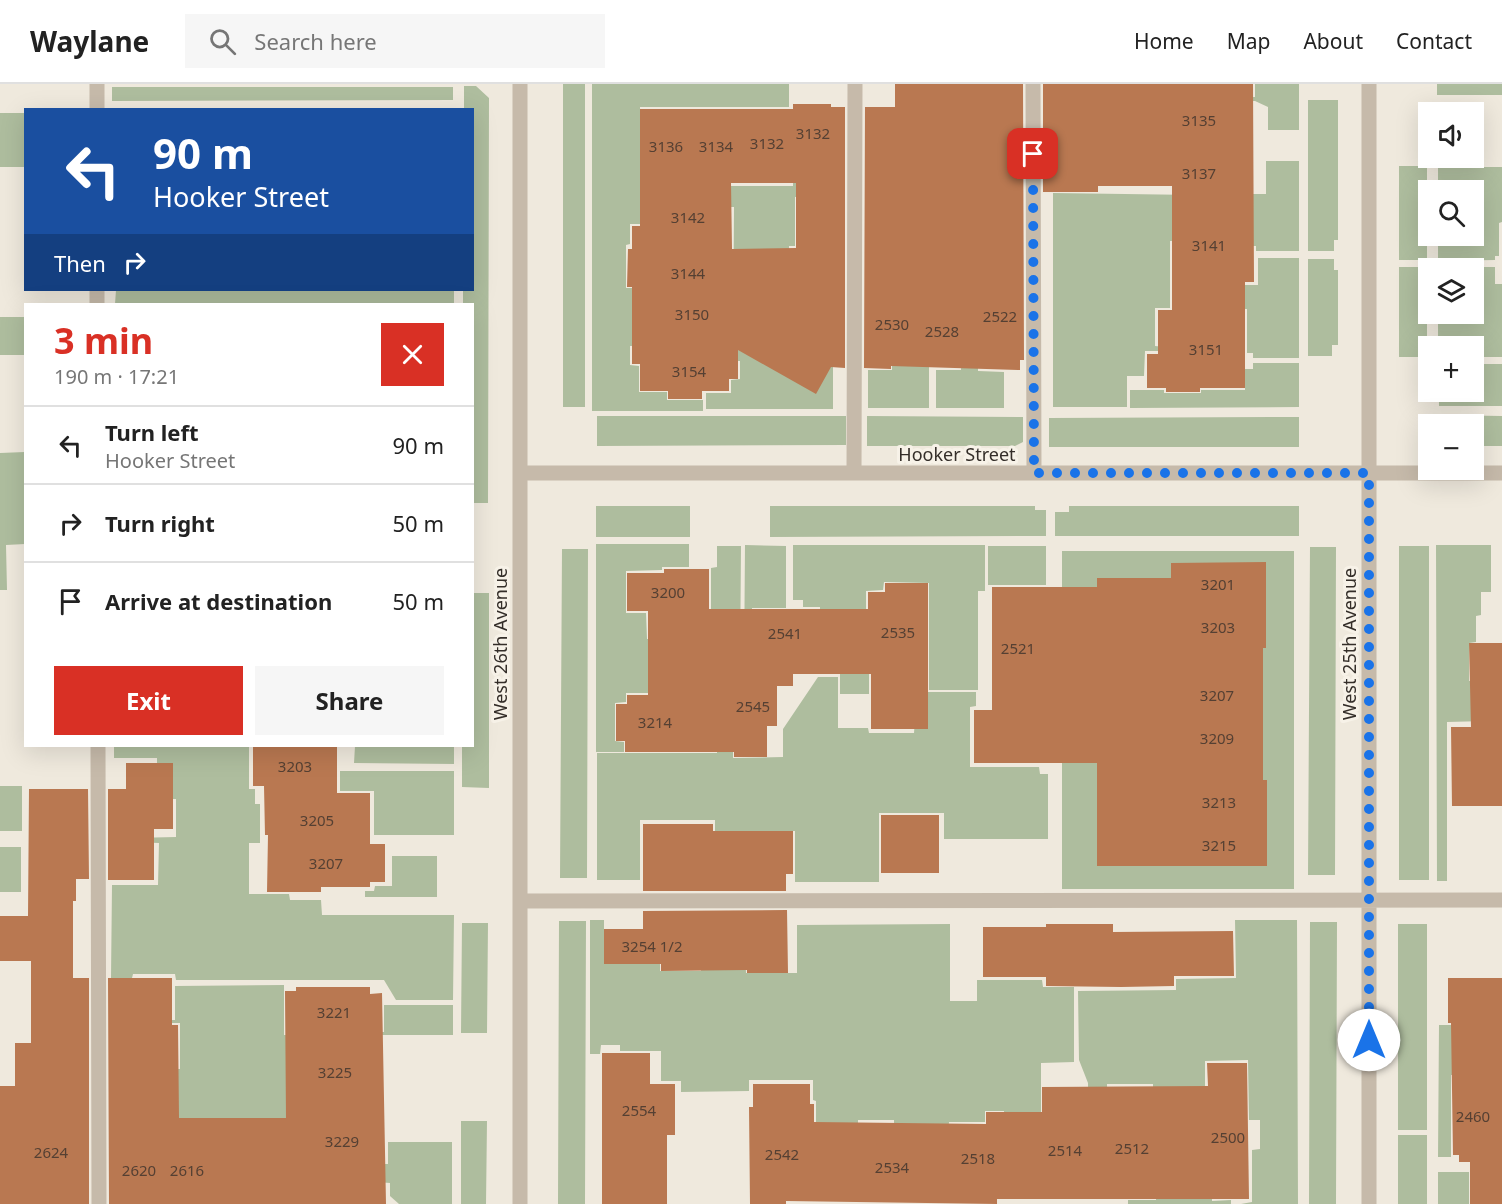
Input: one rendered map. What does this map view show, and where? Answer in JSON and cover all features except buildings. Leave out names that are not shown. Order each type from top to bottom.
[{"type":"street","points":[[96,84],[96,108]]},
{"type":"street","name":"West 26th Avenue","points":[[520,84],[520,1204]]},
{"type":"street","points":[[854,473],[855,84]]},
{"type":"street","points":[[1033,84],[1034,473]]},
{"type":"street","name":"West 25th Avenue","points":[[1369,84],[1369,1204]]},
{"type":"street","name":"Hooker Street","points":[[520,473],[1502,473]]},
{"type":"street","points":[[98,747],[99,1204]]},
{"type":"street","points":[[520,901],[1502,900]]},
{"type":"green space","points":[[563,84],[585,84],[585,407],[563,407]]},
{"type":"green space","points":[[592,84],[789,84],[789,107],[640,107],[641,224],[630,224],[630,244],[626,245],[626,288],[639,288],[639,346],[630,346],[630,365],[639,366],[639,392],[667,392],[667,400],[703,400],[703,411],[592,411]]},
{"type":"green space","points":[[1255,84],[1299,84],[1299,130],[1268,130],[1268,107],[1255,101],[1238,101],[1238,97],[1255,97]]},
{"type":"green space","points":[[1437,84],[1502,84],[1502,95],[1437,95]]},
{"type":"green space","points":[[464,86],[476,86],[489,98],[488,503],[474,503],[474,303],[463,303],[463,291],[474,291],[474,108],[464,108]]},
{"type":"green space","points":[[112,87],[453,87],[453,100],[112,101]]},
{"type":"green space","points":[[1308,100],[1338,100],[1338,240],[1334,240],[1334,251],[1308,251]]},
{"type":"green space","points":[[0,113],[24,113],[24,167],[0,167]]},
{"type":"green space","points":[[1266,161],[1299,161],[1299,251],[1256,251],[1256,246],[1247,246],[1247,194],[1266,194]]},
{"type":"green space","points":[[1399,166],[1427,168],[1427,180],[1418,180],[1418,246],[1427,246],[1427,258],[1399,260]]},
{"type":"green space","points":[[1502,167],[1502,222],[1499,223],[1499,256],[1495,256],[1495,260],[1438,258],[1438,246],[1484,246],[1484,180],[1438,180],[1438,168]]},
{"type":"green space","points":[[793,181],[814,196],[795,197],[795,246],[789,246],[789,266],[833,267],[833,409],[706,409],[706,393],[731,393],[731,380],[740,379],[740,361],[733,361],[734,207],[709,207],[709,186],[793,186]]},
{"type":"green space","points":[[1053,193],[1196,195],[1196,241],[1170,241],[1170,308],[1155,308],[1155,346],[1165,347],[1165,351],[1145,351],[1144,376],[1127,376],[1127,407],[1053,407]]},
{"type":"green space","points":[[1258,258],[1299,258],[1299,358],[1253,358],[1253,353],[1247,353],[1247,309],[1173,309],[1238,285],[1258,285]]},
{"type":"green space","points":[[1308,259],[1334,259],[1334,270],[1338,270],[1338,345],[1332,345],[1332,356],[1308,356]]},
{"type":"green space","points":[[1399,267],[1418,267],[1418,324],[1427,324],[1427,336],[1418,336],[1418,357],[1399,357]]},
{"type":"green space","points":[[1484,267],[1495,267],[1495,284],[1502,284],[1502,357],[1484,357],[1484,336],[1438,336],[1438,324],[1484,324]]},
{"type":"green space","points":[[116,291],[454,291],[454,303],[115,303]]},
{"type":"green space","points":[[0,317],[24,317],[24,355],[0,355]]},
{"type":"green space","points":[[978,360],[978,371],[1004,372],[1004,408],[936,408],[936,370],[961,370],[961,361]]},
{"type":"green space","points":[[892,361],[922,361],[922,367],[929,367],[929,408],[868,408],[868,370],[892,370]]},
{"type":"green space","points":[[1253,363],[1299,363],[1299,407],[1130,408],[1130,390],[1201,393],[1201,390],[1245,390],[1245,369],[1253,369]]},
{"type":"green space","points":[[1484,364],[1502,364],[1502,406],[1439,406],[1439,402],[1484,402]]},
{"type":"green space","points":[[597,416],[846,416],[846,445],[597,446]]},
{"type":"green space","points":[[867,416],[1023,417],[1023,442],[1015,446],[867,446]]},
{"type":"green space","points":[[1484,416],[1502,416],[1502,446],[1484,446]]},
{"type":"green space","points":[[1299,417],[1299,447],[1049,447],[1049,418]]},
{"type":"green space","points":[[24,452],[24,544],[6,545],[7,590],[0,590],[0,453]]},
{"type":"green space","points":[[596,506],[690,506],[690,537],[596,537]]},
{"type":"green space","points":[[770,506],[1035,506],[1035,510],[1046,510],[1046,536],[770,537]]},
{"type":"green space","points":[[1069,506],[1299,506],[1299,536],[1055,536],[1055,512],[1069,512]]},
{"type":"green space","points":[[596,544],[689,544],[689,567],[626,571],[626,613],[646,613],[647,639],[700,639],[700,693],[626,693],[626,702],[615,703],[615,741],[624,742],[624,752],[596,752]]},
{"type":"green space","points":[[745,545],[786,546],[786,608],[752,608],[752,655],[744,670]]},
{"type":"green space","points":[[793,545],[985,545],[985,591],[978,591],[978,690],[929,690],[929,583],[884,582],[883,590],[866,591],[866,673],[869,674],[869,694],[840,694],[840,674],[820,674],[820,607],[803,607],[803,600],[793,600]]},
{"type":"green space","points":[[1436,545],[1491,545],[1491,592],[1481,592],[1481,615],[1476,616],[1476,642],[1469,643],[1469,681],[1483,681],[1486,721],[1447,722],[1447,881],[1437,881]]},
{"type":"green space","points":[[717,546],[741,546],[740,670],[711,640],[711,568],[717,567]]},
{"type":"green space","points":[[988,546],[1046,546],[1046,585],[988,585]]},
{"type":"green space","points":[[1399,546],[1429,546],[1429,880],[1399,880]]},
{"type":"green space","points":[[1310,547],[1336,547],[1335,875],[1308,875]]},
{"type":"green space","points":[[562,549],[588,549],[587,878],[560,878]]},
{"type":"green space","points":[[1062,551],[1294,551],[1294,889],[1062,889]]},
{"type":"green space","points":[[474,593],[489,593],[489,788],[462,787],[462,747],[474,747]]},
{"type":"green space","points":[[717,672],[733,727],[733,758],[783,757],[783,729],[818,677],[838,677],[838,728],[868,728],[869,733],[914,733],[917,692],[976,692],[976,706],[970,707],[970,767],[1039,767],[1040,774],[1048,774],[1048,839],[944,839],[944,813],[879,813],[879,882],[795,882],[795,831],[735,831],[735,884],[715,884],[715,820],[640,820],[640,880],[597,880],[597,753],[717,753]]},
{"type":"green space","points":[[114,747],[249,747],[249,789],[255,789],[255,804],[260,804],[260,843],[249,843],[249,894],[289,894],[290,900],[321,900],[322,915],[454,915],[453,1000],[396,1000],[384,980],[176,980],[175,974],[133,974],[132,978],[111,978],[112,885],[158,885],[159,843],[132,842],[132,838],[176,837],[176,799],[157,799],[157,758],[114,758]]},
{"type":"green space","points":[[355,747],[454,747],[454,764],[354,763]]},
{"type":"green space","points":[[340,771],[454,771],[454,835],[374,835],[374,791],[340,791]]},
{"type":"green space","points":[[0,786],[22,786],[22,831],[0,831]]},
{"type":"green space","points":[[0,847],[21,847],[21,892],[0,892]]},
{"type":"green space","points":[[392,856],[437,856],[437,897],[365,897],[365,891],[374,891],[375,886],[392,886]]},
{"type":"green space","points":[[590,920],[604,920],[604,964],[660,964],[660,971],[701,971],[701,948],[745,948],[746,973],[797,973],[797,925],[950,924],[950,1001],[977,1001],[977,980],[1042,980],[1043,987],[1074,987],[1074,1062],[1041,1063],[1041,1142],[1004,1143],[1004,1111],[985,1111],[985,1122],[949,1122],[948,1135],[894,1135],[894,1120],[858,1120],[858,1134],[816,1141],[816,1101],[813,1100],[813,1080],[749,1080],[749,1091],[681,1092],[681,1081],[661,1081],[661,1051],[620,1051],[620,1045],[601,1045],[600,1054],[590,1054]]},
{"type":"green space","points":[[1235,920],[1297,920],[1298,1204],[1241,1204],[1252,1202],[1252,1150],[1260,1149],[1260,1120],[1249,1120],[1248,1060],[1205,1061],[1205,1124],[1153,1097],[1153,1084],[1107,1084],[1108,1197],[1089,1197],[1088,1083],[1079,1060],[1078,991],[1176,990],[1176,979],[1236,978]]},
{"type":"green space","points":[[559,921],[586,921],[585,1204],[558,1204]]},
{"type":"green space","points":[[1310,922],[1337,922],[1336,1204],[1309,1204]]},
{"type":"green space","points":[[462,923],[488,923],[487,1033],[461,1033]]},
{"type":"green space","points":[[1398,924],[1427,924],[1427,1130],[1398,1130]]},
{"type":"green space","points":[[284,985],[284,1035],[295,1035],[286,1055],[286,1090],[298,1173],[170,1122],[168,1069],[180,1069],[180,1023],[114,1023],[133,1020],[175,1020],[175,986]]},
{"type":"green space","points":[[384,1005],[453,1005],[453,1035],[373,1035],[373,1032],[384,1032]]},
{"type":"green space","points":[[1439,1025],[1502,1025],[1502,1075],[1451,1075],[1451,1157],[1438,1157]]},
{"type":"green space","points":[[461,1121],[487,1121],[486,1204],[461,1204]]},
{"type":"green space","points":[[1398,1135],[1427,1135],[1427,1204],[1398,1204]]},
{"type":"green space","points":[[388,1142],[452,1142],[452,1204],[399,1204],[390,1196],[390,1183],[377,1182],[376,1164],[388,1164]]},
{"type":"green space","points":[[1438,1172],[1469,1172],[1469,1204],[1438,1204]]},
{"type":"green space","points":[[1156,1188],[1212,1188],[1212,1201],[1231,1200],[1231,1204],[1128,1204],[1128,1200],[1156,1200]]},
{"type":"route","points":[[1033,154],[1034,473],[1369,473],[1369,1040]]}]
